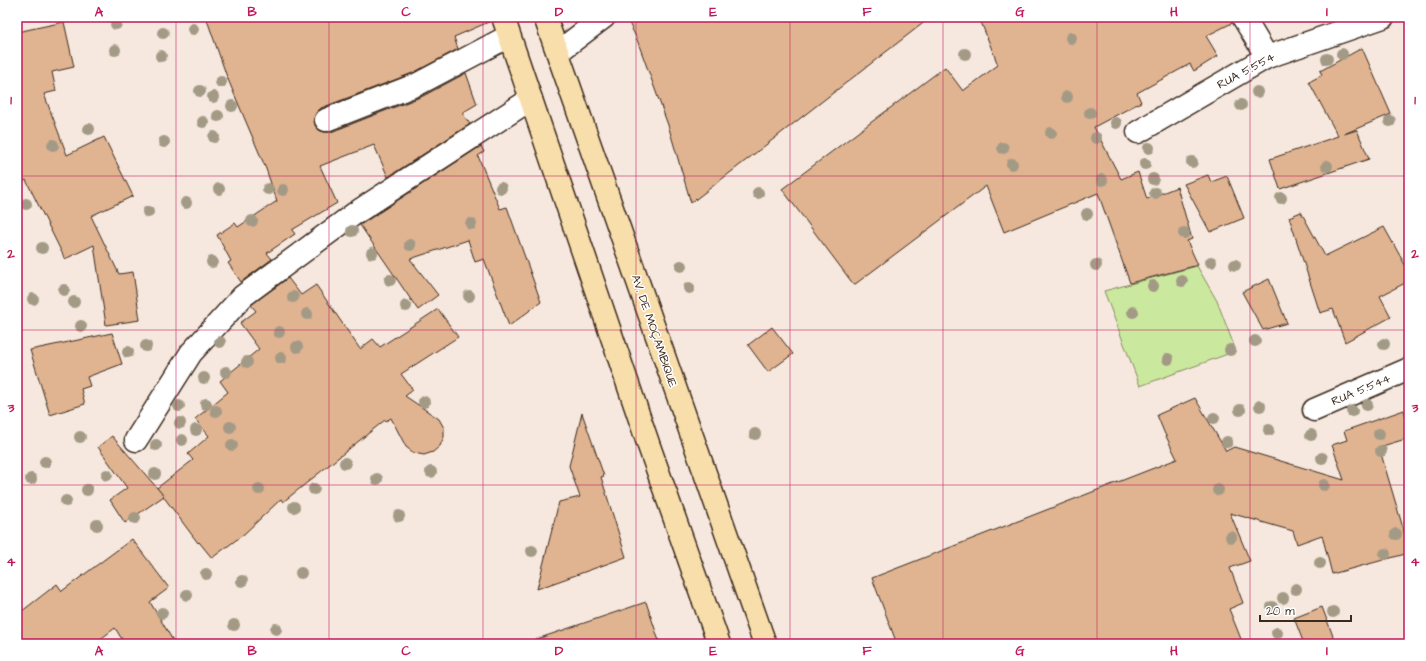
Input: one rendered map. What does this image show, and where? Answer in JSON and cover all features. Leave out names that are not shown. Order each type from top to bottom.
[{"type":"highway","name":"AV. DE MOÇAMBIQUE","points":[[545,17],[765,644]]},
{"type":"highway","points":[[506,26],[646,438],[719,644]]},
{"type":"street","points":[[558,52],[604,17]]},
{"type":"street","points":[[1243,17],[1267,57]]},
{"type":"street","name":"RUA 5.554","points":[[1138,132],[1267,57],[1383,17]]},
{"type":"street","points":[[326,120],[418,84],[506,26]]},
{"type":"street","points":[[136,440],[191,353],[243,296],[354,214],[531,100]]},
{"type":"street","name":"RUA 5.544","points":[[1314,410],[1409,369]]},
{"type":"green space","points":[[1197,266],[1217,301],[1236,351],[1140,386],[1104,291]]},
{"type":"building","points":[[206,17],[491,17],[491,21],[454,37],[458,49],[413,73],[321,108],[317,112],[314,119],[315,125],[319,130],[331,132],[423,96],[466,73],[477,104],[462,113],[470,124],[388,177],[374,145],[320,166],[337,203],[292,230],[295,234],[267,253],[272,259],[241,282],[228,263],[231,261],[217,235],[235,223],[238,227],[277,201],[266,169],[227,77]]},
{"type":"building","points":[[626,17],[931,17],[691,203],[668,125],[636,37]]},
{"type":"building","points":[[979,17],[1231,17],[1232,23],[1206,36],[1218,56],[1194,71],[1190,64],[1137,93],[1141,102],[1094,127],[1121,179],[1138,172],[1147,199],[1177,187],[1192,239],[1187,241],[1198,265],[1130,283],[1098,193],[1004,232],[986,186],[854,285],[782,189],[945,67],[963,91],[998,65]]},
{"type":"building","points":[[64,22],[74,67],[52,72],[56,91],[44,94],[67,155],[104,137],[133,196],[91,216],[119,274],[133,272],[140,320],[106,325],[94,245],[65,259],[26,180],[17,185],[17,32]]},
{"type":"building","points":[[1362,48],[1391,114],[1344,134],[1357,130],[1369,159],[1280,189],[1270,159],[1338,136],[1309,82],[1322,75],[1320,71]]},
{"type":"building","points":[[481,146],[484,152],[478,156],[500,209],[507,207],[541,302],[509,326],[484,259],[475,262],[468,240],[410,259],[438,295],[418,310],[360,225]]},
{"type":"building","points":[[1208,175],[1211,182],[1227,176],[1244,218],[1210,232],[1184,184]]},
{"type":"building","points":[[1301,212],[1325,256],[1384,227],[1409,272],[1409,281],[1380,296],[1391,317],[1345,342],[1333,309],[1320,313],[1289,217]]},
{"type":"building","points":[[288,278],[301,295],[316,285],[360,349],[373,339],[380,347],[438,309],[458,337],[401,374],[413,390],[405,396],[439,419],[444,428],[444,437],[440,446],[433,452],[424,455],[414,453],[406,447],[391,418],[386,421],[385,420],[283,502],[281,499],[244,534],[212,558],[199,542],[198,543],[157,488],[193,460],[188,454],[209,436],[195,419],[228,392],[220,381],[259,349],[240,323],[256,311],[251,305]]},
{"type":"building","points":[[1269,279],[1287,323],[1263,330],[1242,292]]},
{"type":"building","points":[[772,327],[793,354],[768,372],[748,345]]},
{"type":"building","points":[[112,333],[122,364],[87,377],[90,386],[81,389],[85,404],[50,415],[30,350]]},
{"type":"building","points":[[1195,398],[1226,451],[1234,447],[1344,480],[1332,445],[1347,440],[1344,431],[1404,410],[1409,426],[1409,438],[1379,447],[1409,548],[1409,553],[1332,574],[1322,535],[1297,544],[1293,531],[1230,513],[1250,561],[1230,568],[1243,603],[1229,609],[1243,644],[897,644],[872,578],[1177,459],[1157,415]]},
{"type":"building","points":[[582,413],[604,476],[601,477],[626,557],[537,589],[559,502],[580,497],[569,466]]},
{"type":"building","points":[[112,436],[164,496],[125,523],[110,500],[127,488],[98,447]]},
{"type":"building","points":[[132,539],[169,588],[150,602],[175,644],[125,644],[115,628],[94,644],[17,644],[17,615],[57,584],[62,591]]},
{"type":"building","points":[[646,602],[660,644],[535,644],[534,640]]},
{"type":"building","points":[[1322,607],[1336,644],[1304,644],[1294,618]]}]
